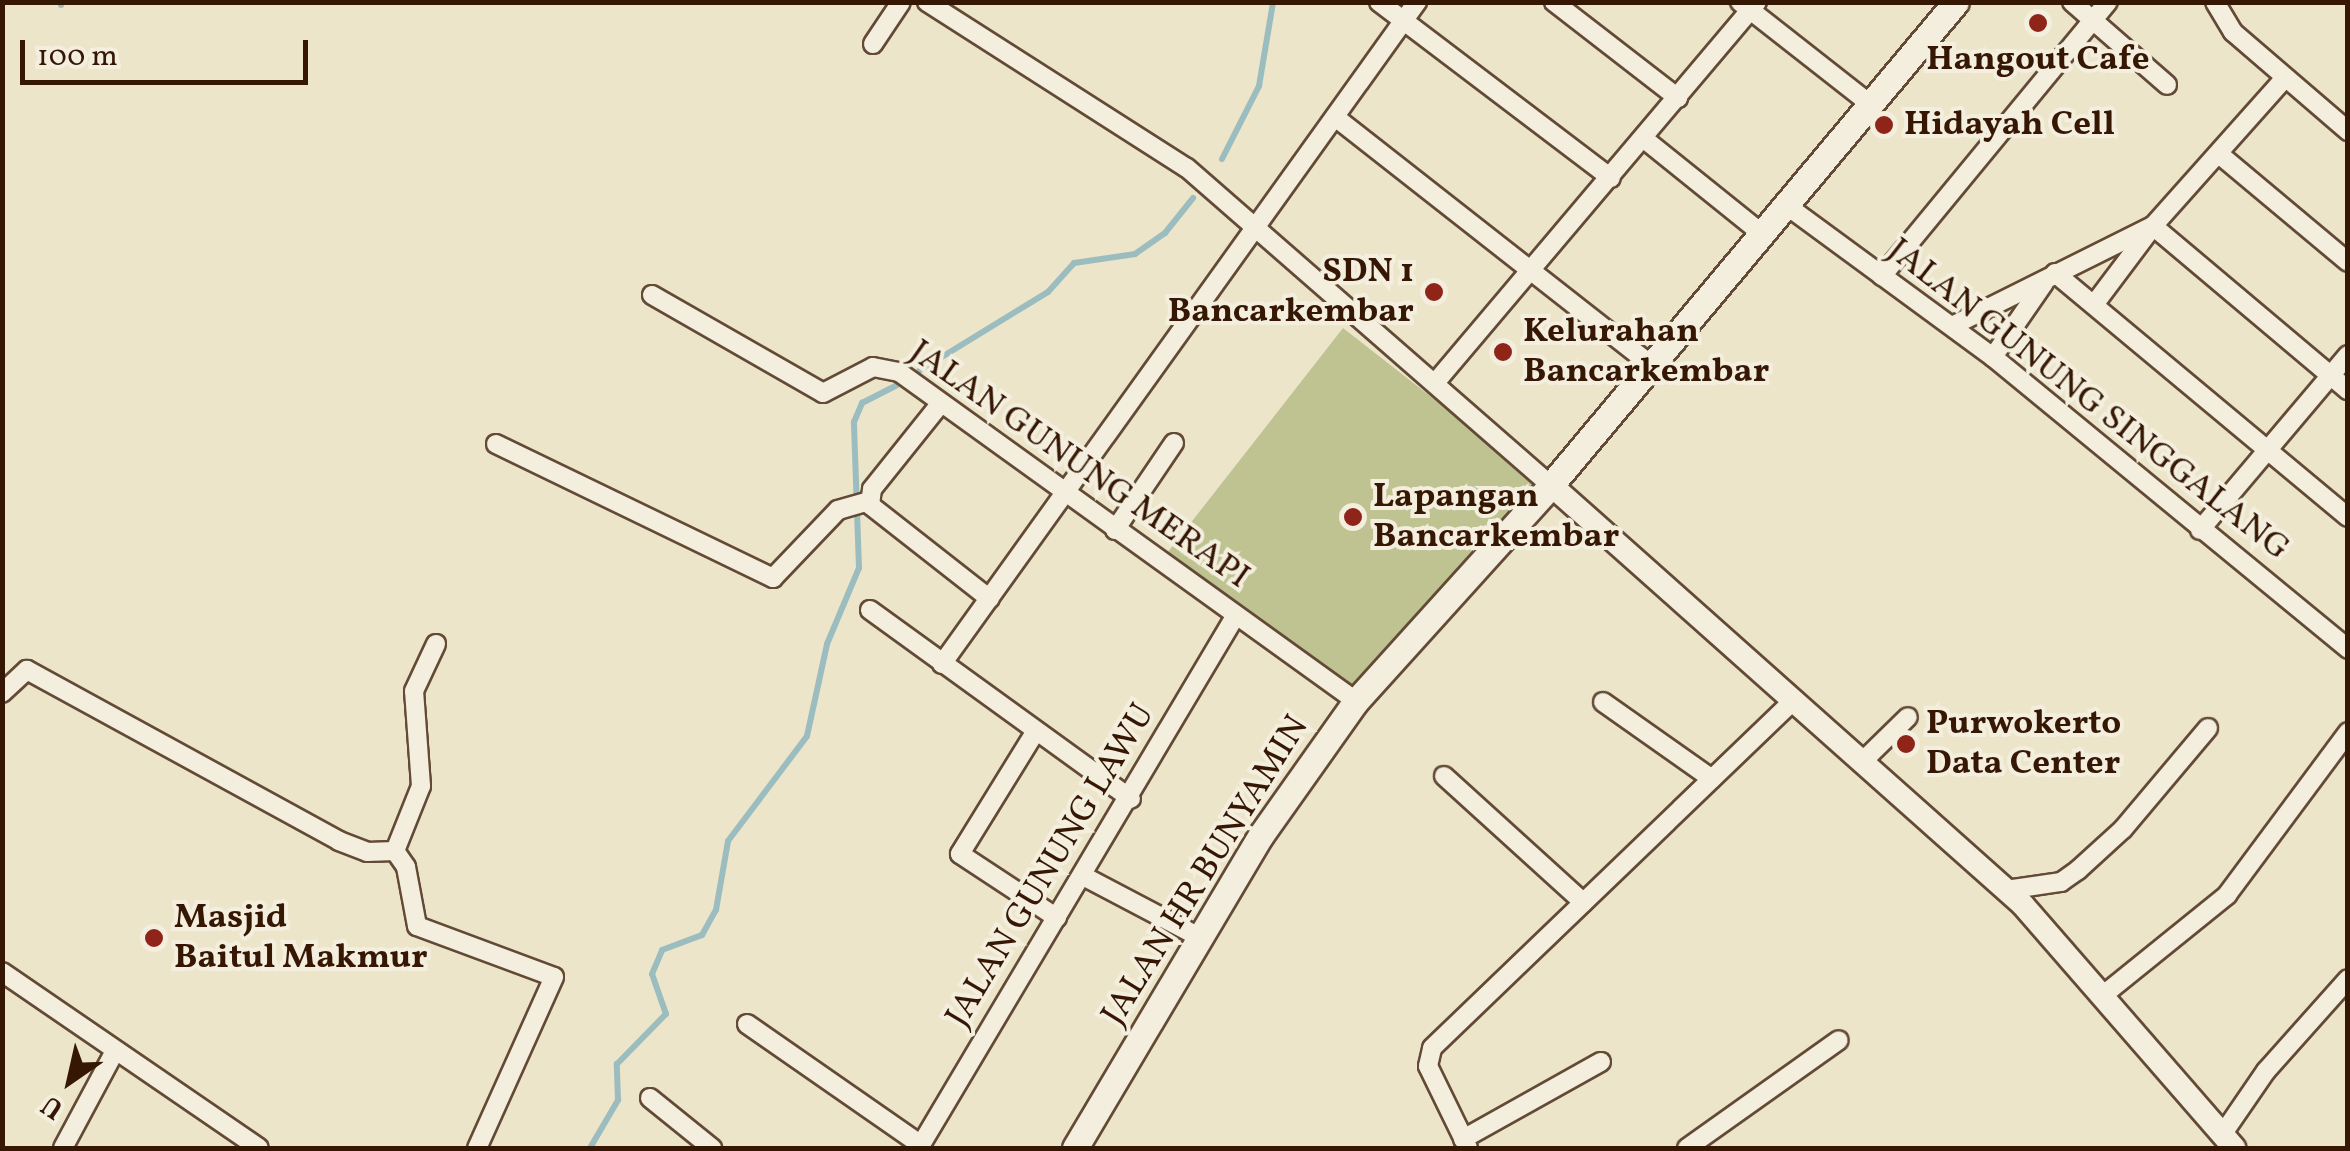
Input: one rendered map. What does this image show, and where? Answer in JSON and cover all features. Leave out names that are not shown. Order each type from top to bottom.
[{"type":"main road","name":"JALAN HR BUNYAMIN","points":[[1075,1148],[1261,835],[1356,702],[1551,485],[1956,2]]},
{"type":"street","points":[[874,44],[900,2]]},
{"type":"street","points":[[927,2],[1187,168],[1254,223],[2006,890],[2228,1142],[2266,1071],[2348,979]]},
{"type":"street","points":[[1378,2],[1611,178]]},
{"type":"street","points":[[942,664],[1067,496],[1254,223],[1417,2]]},
{"type":"street","points":[[1554,2],[1678,98]]},
{"type":"street","points":[[2072,2],[2167,85]]},
{"type":"street","points":[[1882,276],[2108,2]]},
{"type":"street","points":[[2215,2],[2233,32],[2348,130]]},
{"type":"street","points":[[1435,383],[1678,98],[1749,5],[1869,103]]},
{"type":"street","points":[[2096,302],[2154,226],[2285,78]]},
{"type":"street","points":[[1335,116],[1650,364]]},
{"type":"street","points":[[1644,138],[1761,233]]},
{"type":"street","points":[[2219,154],[2348,262]]},
{"type":"street","name":"JALAN GUNUNG SINGGALANG","points":[[1786,205],[1993,357],[2348,649]]},
{"type":"street","points":[[1952,326],[2154,226]]},
{"type":"street","points":[[2154,226],[2348,390]]},
{"type":"street","points":[[2050,277],[2096,302],[2348,518]]},
{"type":"street","points":[[1993,357],[2050,277]]},
{"type":"street","name":"JALAN GUNUNG MERAPI","points":[[652,294],[808,388],[834,392],[884,366],[942,403],[1356,702]]},
{"type":"street","points":[[2200,530],[2348,354]]},
{"type":"street","points":[[496,444],[772,578],[838,510],[864,501],[942,403]]},
{"type":"street","points":[[1115,530],[1174,443]]},
{"type":"street","points":[[864,501],[990,599]]},
{"type":"street","points":[[870,610],[1034,734],[1131,799]]},
{"type":"street","name":"JALAN GUNUNG LAWU","points":[[920,1147],[1131,799],[1236,615]]},
{"type":"street","points":[[395,852],[421,786],[414,691],[436,644]]},
{"type":"street","points":[[2,693],[27,670],[339,841],[367,852],[395,852]]},
{"type":"street","points":[[1601,1062],[1466,1144],[1427,1057],[1793,701]]},
{"type":"street","points":[[1603,702],[1712,779]]},
{"type":"street","points":[[1862,762],[1908,716]]},
{"type":"street","points":[[2006,890],[2061,882],[2078,870],[2123,830],[2208,728]]},
{"type":"street","points":[[2102,996],[2228,895],[2348,732]]},
{"type":"street","points":[[1034,734],[960,854],[1058,918]]},
{"type":"street","points":[[1444,776],[1583,902]]},
{"type":"street","points":[[395,852],[406,868],[416,926],[554,977],[477,1148]]},
{"type":"street","points":[[1083,876],[1201,938]]},
{"type":"street","points":[[2,972],[114,1053],[259,1148]]},
{"type":"street","points":[[747,1024],[920,1147]]},
{"type":"street","points":[[1687,1148],[1839,1040]]},
{"type":"street","points":[[63,1148],[114,1053]]},
{"type":"street","points":[[650,1098],[712,1148]]},
{"type":"green space","name":"Lapangan Bancarkembar","points":[[1343,328],[1538,481],[1363,705],[1168,553]]},
{"type":"waterway","points":[[1222,159],[1259,86],[1273,2]]},
{"type":"waterway","points":[[919,371],[1048,292],[1074,263],[1135,254],[1165,233],[1193,198]]},
{"type":"waterway","points":[[590,1148],[618,1100],[617,1064],[666,1014],[652,974],[662,950],[702,935],[716,910],[728,841],[807,736],[827,644],[859,568],[854,422],[862,403],[897,385]]},
{"type":"place","name":"Hangout Cafe","points":[[2038,23]]},
{"type":"place","name":"Hidayah Cell","points":[[1884,125]]},
{"type":"place","name":"SDN 1 Bancarkembar","points":[[1434,292]]},
{"type":"place","name":"Kelurahan Bancarkembar","points":[[1503,352]]},
{"type":"place","name":"Lapangan Bancarkembar","points":[[1353,517]]},
{"type":"place","name":"Purwokerto Data Center","points":[[1906,744]]},
{"type":"place","name":"Masjid Baitul Makmur","points":[[154,938]]}]
